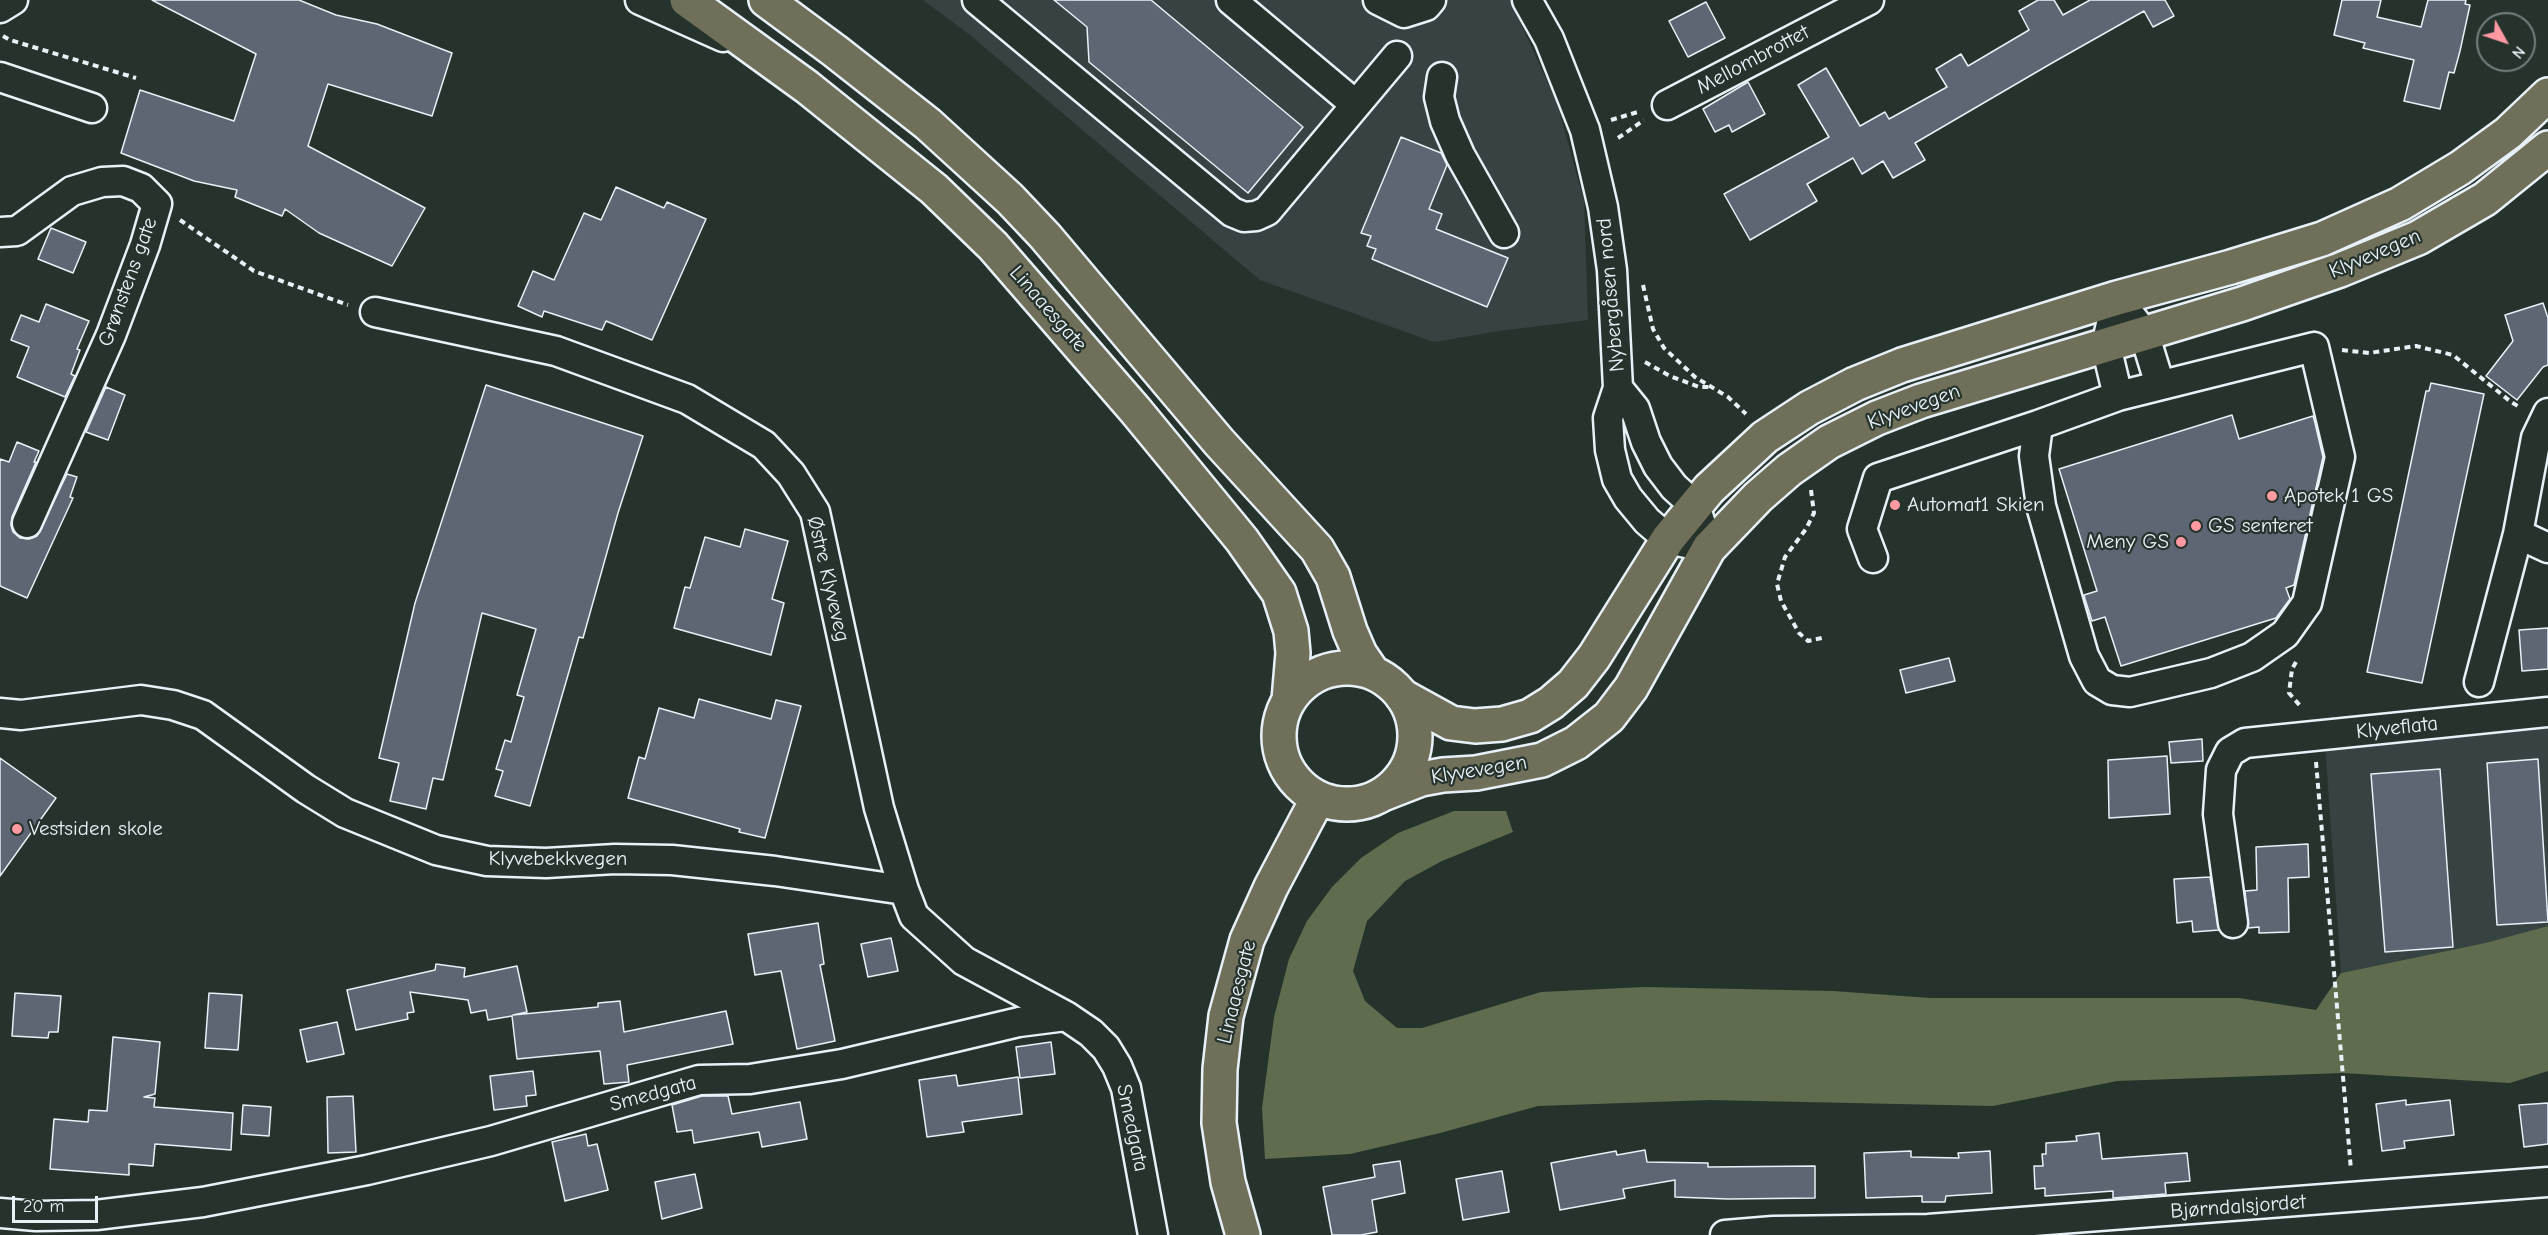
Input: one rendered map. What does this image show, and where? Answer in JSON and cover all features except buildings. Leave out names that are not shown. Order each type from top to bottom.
[{"type":"main road","name":"Linaaesgate","points":[[687,0],[771,60],[861,129],[934,189],[993,246],[1192,477],[1268,574],[1279,593],[1291,631],[1293,653],[1289,700],[1282,718],[1279,736],[1282,755],[1289,773],[1302,787],[1318,798],[1334,803],[1352,804],[1369,801],[1385,793],[1401,778],[1412,758],[1415,737],[1412,715],[1402,696],[1389,682],[1373,673],[1355,668],[1336,669],[1318,675],[1302,686],[1289,700]]},
{"type":"main road","name":"Linaaesgate","points":[[777,6],[928,124],[1010,199],[1045,236],[1219,442],[1317,549],[1333,577],[1350,631],[1360,654],[1373,673]]},
{"type":"main road","name":"Klyvevegen","points":[[1402,696],[1451,723],[1475,726],[1502,724],[1530,716],[1551,703],[1573,684],[1594,657],[1668,539],[1695,506],[1738,460],[1765,437],[1809,408],[1855,384],[1902,365],[2117,298],[2322,239],[2400,204],[2460,168],[2508,133],[2548,95]]},
{"type":"main road","name":"Klyvevegen","points":[[1385,793],[1421,779],[1516,767],[1542,760],[1576,743],[1610,717],[1631,688],[1709,548],[1730,523],[1789,470],[1830,442],[1877,418],[1921,401],[2106,346],[2340,270],[2418,238],[2485,199],[2548,148]]},
{"type":"main road","name":"Linaaesgate","points":[[1243,1235],[1228,1182],[1219,1124],[1220,1069],[1226,1016],[1247,940],[1271,887],[1318,798]]},
{"type":"street","points":[[0,8],[13,0]]},
{"type":"street","points":[[640,0],[771,60]]},
{"type":"street","points":[[977,0],[1232,212],[1244,217],[1256,216],[1267,211],[1397,56]]},
{"type":"street","points":[[1231,0],[1356,105]]},
{"type":"street","points":[[1378,0],[1404,14],[1426,6],[1431,0]]},
{"type":"street","name":"Nybergåsen nord","points":[[1527,0],[1549,39],[1585,130],[1603,207],[1612,270],[1616,341],[1618,388],[1608,418],[1610,450],[1617,479],[1628,498],[1647,521],[1668,539],[1709,548]]},
{"type":"street","name":"Mellombrottet","points":[[1667,105],[1842,7],[1869,0]]},
{"type":"street","points":[[0,77],[92,108]]},
{"type":"street","points":[[1442,77],[1439,97],[1445,121],[1460,155],[1504,233]]},
{"type":"street","name":"Grønstens gate","points":[[0,232],[17,231],[72,192],[102,182],[123,181],[141,188],[157,204],[145,244],[111,335],[27,524]]},
{"type":"street","points":[[2117,298],[2145,333],[2160,385]]},
{"type":"street","points":[[2117,298],[2106,346],[2118,396]]},
{"type":"street","name":"Østre Klyveveg","points":[[375,312],[556,351],[687,399],[764,445],[791,474],[815,512],[879,808],[914,916],[964,961],[1066,1016]]},
{"type":"street","points":[[1873,558],[1862,529],[1878,478],[2118,396],[2314,347],[2340,457],[2307,603],[2285,634],[2252,657],[2211,673],[2130,692],[2112,690],[2097,681],[2084,656],[2041,506],[2034,456],[2038,425]]},
{"type":"street","name":"Nybergåsen nord","points":[[1618,388],[1635,409],[1646,442],[1658,466],[1674,487],[1695,506],[1709,548]]},
{"type":"street","points":[[2479,682],[2518,534],[2536,438],[2546,416]]},
{"type":"street","points":[[2518,534],[2548,548]]},
{"type":"street","name":"Klyvebekkvegen","points":[[0,713],[21,715],[141,700],[173,705],[203,715],[306,789],[345,813],[435,850],[487,861],[546,863],[615,859],[672,860],[775,871],[904,890]]},
{"type":"street","name":"Klyveflata","points":[[2233,923],[2218,814],[2221,770],[2230,752],[2245,743],[2548,712]]},
{"type":"street","name":"Smedgata","points":[[0,1213],[36,1216],[96,1215],[202,1202],[367,1170],[491,1142],[699,1080],[750,1079],[842,1064],[1019,1022],[1066,1016],[1098,1040],[1117,1066],[1126,1088],[1153,1235]]},
{"type":"street","name":"Bjørndalsjordet","points":[[1725,1235],[1773,1231],[1928,1232],[2548,1182]]},
{"type":"path","points":[[0,34],[10,40],[136,78]]},
{"type":"path","points":[[1585,130],[1614,119],[1667,105]]},
{"type":"path","points":[[1614,119],[1621,149]]},
{"type":"path","points":[[157,204],[254,271],[316,295],[375,312]]},
{"type":"path","points":[[1642,276],[1653,329],[1664,348],[1695,377],[1728,397],[1748,415]]},
{"type":"path","points":[[1616,341],[1670,376],[1699,387],[1711,387]]},
{"type":"path","points":[[2314,347],[2369,353],[2416,346],[2454,355],[2511,402],[2546,416]]},
{"type":"path","points":[[1808,486],[1812,494],[1814,513],[1806,529],[1785,557],[1777,584],[1781,601],[1799,633],[1808,641],[1822,638]]},
{"type":"path","points":[[2298,658],[2292,669],[2289,693],[2298,705],[2328,722],[2324,735],[2353,1198]]},
{"type":"shaded area","points":[[923,0],[1510,0],[1557,103],[1584,201],[1588,320],[1434,342],[1260,280],[970,35]]},
{"type":"shaded area","points":[[2548,711],[2548,926],[2485,943],[2341,973],[2324,729]]},
{"type":"green space","points":[[1454,811],[1506,811],[1513,832],[1442,861],[1405,881],[1367,921],[1353,971],[1365,1001],[1397,1028],[1422,1028],[1541,992],[1644,987],[1833,991],[1930,998],[2239,998],[2316,1010],[2341,973],[2485,943],[2548,926],[2548,1071],[2510,1083],[2343,1073],[2117,1081],[1993,1106],[1710,1100],[1538,1106],[1440,1133],[1350,1154],[1265,1159],[1262,1108],[1274,1017],[1289,959],[1307,921],[1332,887],[1361,858],[1398,833]]},
{"type":"place","name":"Apotek 1 GS","points":[[2272,496]]},
{"type":"place","name":"Automat1 Skien","points":[[1895,505]]},
{"type":"place","name":"GS senteret","points":[[2196,526]]},
{"type":"place","name":"Meny GS","points":[[2181,542]]},
{"type":"place","name":"Vestsiden skole","points":[[17,829]]}]
